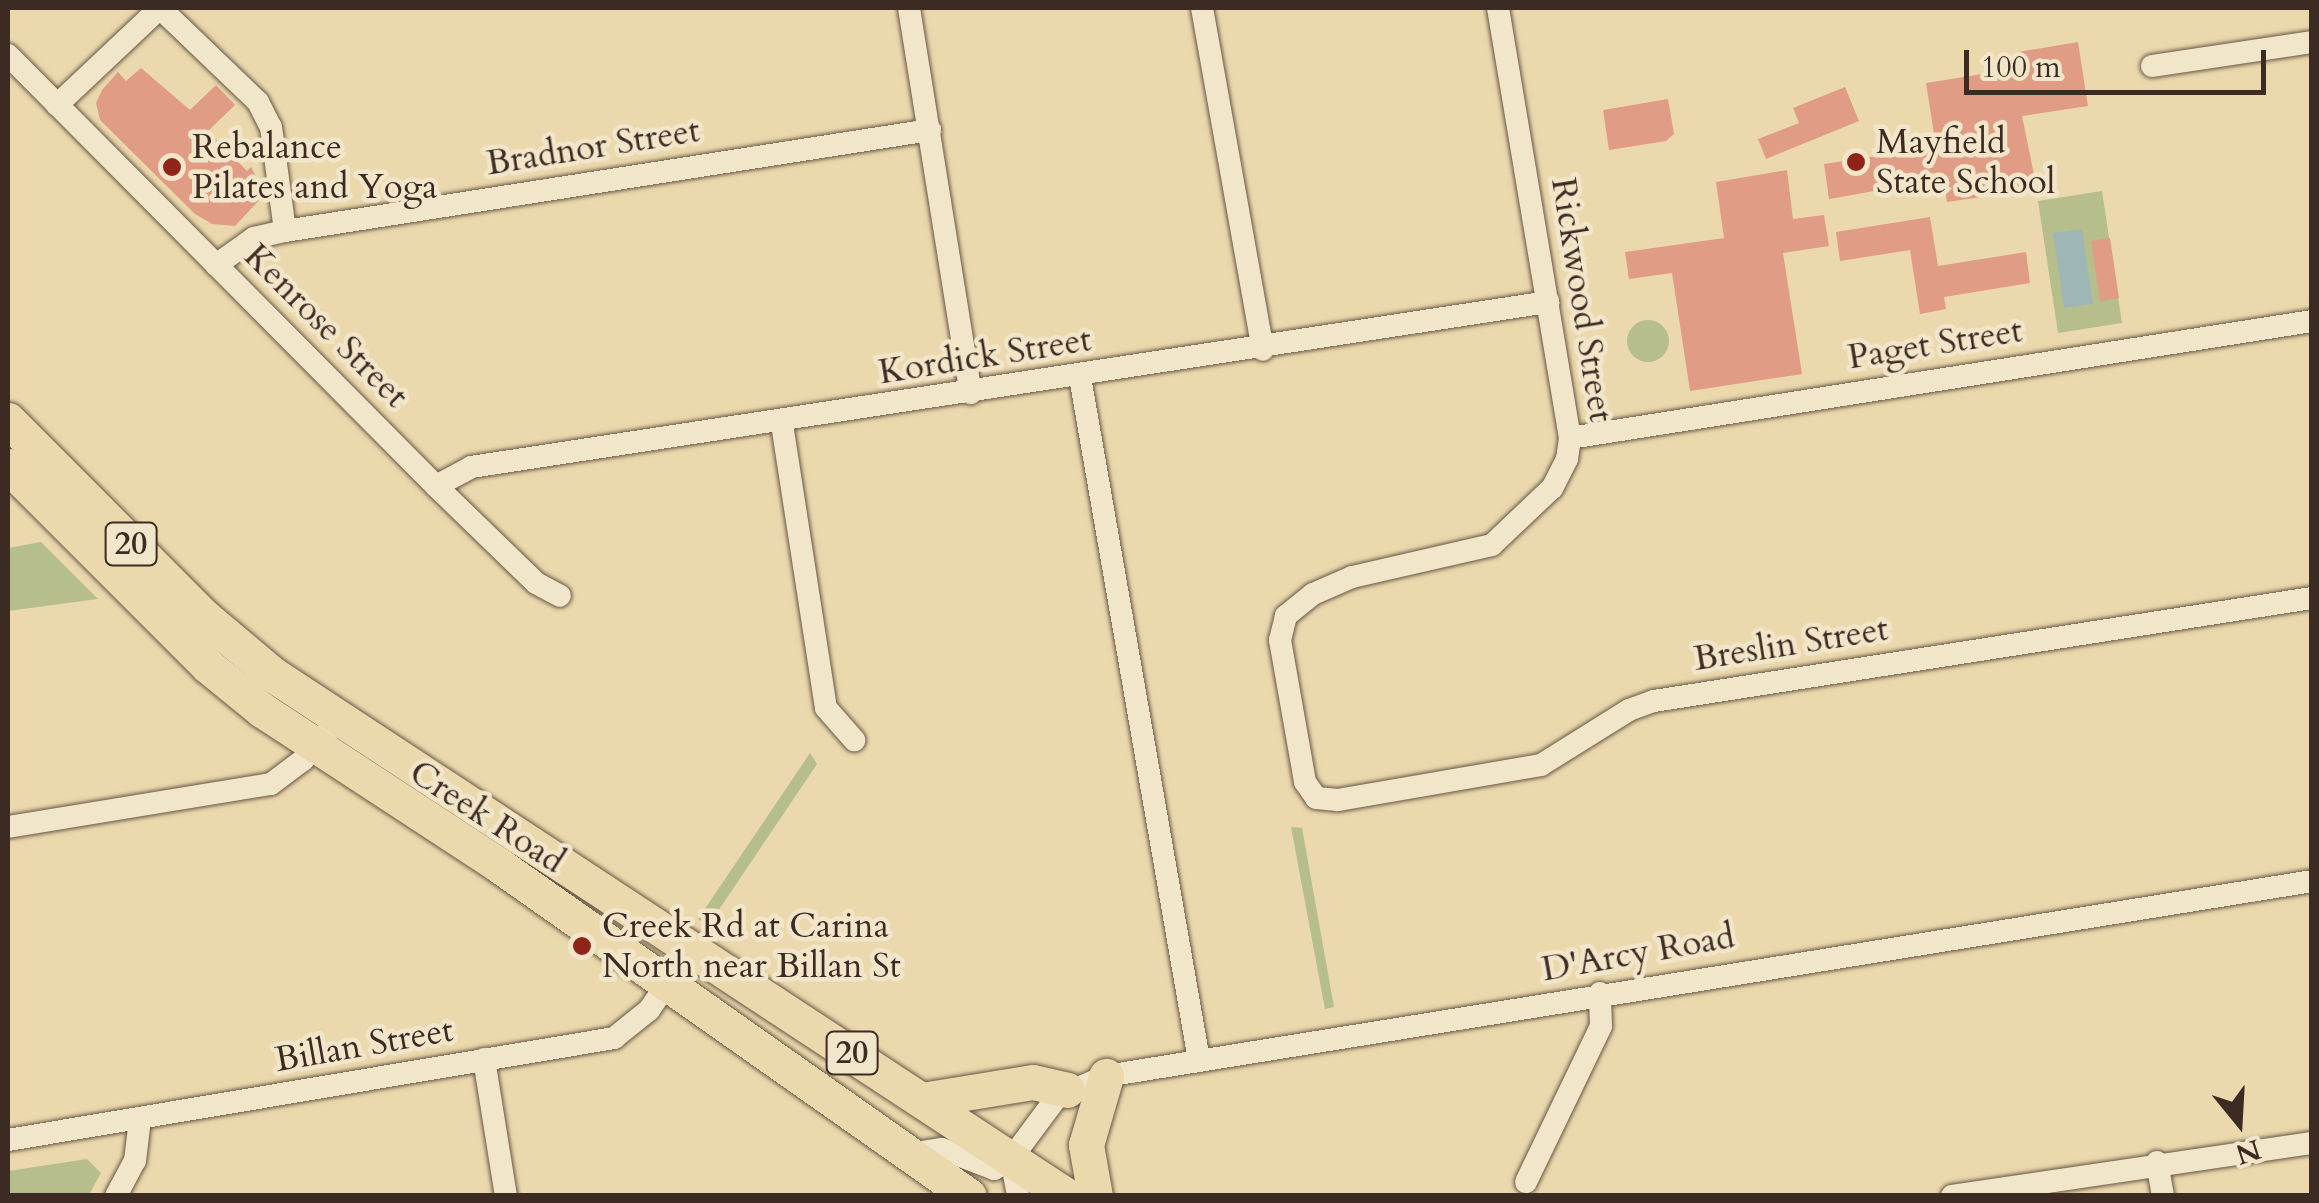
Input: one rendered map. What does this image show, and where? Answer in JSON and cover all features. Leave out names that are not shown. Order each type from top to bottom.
[{"type":"main road","name":"Creek Road","points":[[8,420],[327,732],[668,983],[969,1196]]},
{"type":"main road","name":"Creek Road","points":[[8,466],[208,666],[327,732],[691,949],[1067,1196]]},
{"type":"main road","points":[[1095,1196],[1086,1145],[1106,1076]]},
{"type":"main road","points":[[922,1100],[1033,1082],[1068,1090]]},
{"type":"street","points":[[57,104],[160,8],[258,102],[270,127],[285,230]]},
{"type":"street","points":[[909,8],[971,393]]},
{"type":"street","points":[[1202,8],[1263,350]]},
{"type":"street","name":"Rickwood Street","points":[[1305,782],[1280,640],[1286,616],[1313,594],[1352,578],[1492,545],[1552,488],[1570,438],[1498,8]]},
{"type":"street","points":[[2152,66],[2312,42]]},
{"type":"street","name":"Kenrose Street","points":[[8,55],[436,486],[536,584],[560,596]]},
{"type":"street","name":"Bradnor Street","points":[[216,265],[254,238],[285,230],[930,130]]},
{"type":"street","name":"Kordick Street","points":[[436,486],[471,467],[782,424],[1548,302]]},
{"type":"street","name":"Paget Street","points":[[1570,438],[2312,320]]},
{"type":"street","points":[[1080,377],[1199,1060]]},
{"type":"street","points":[[782,424],[826,708],[854,740]]},
{"type":"street","name":"Breslin Street","points":[[1305,782],[1316,798],[1338,800],[1541,766],[1629,710],[1654,701],[2312,598]]},
{"type":"street","points":[[8,827],[271,784],[327,732]]},
{"type":"street","name":"D'Arcy Road","points":[[1012,1159],[1043,1112],[1068,1090],[1106,1076],[1600,993],[2312,881]]},
{"type":"street","name":"Billan Street","points":[[8,1140],[614,1038],[641,1018],[691,949]]},
{"type":"street","points":[[1526,1182],[1600,1026],[1600,993]]},
{"type":"street","points":[[484,1059],[506,1196]]},
{"type":"street","points":[[116,1196],[135,1160],[140,1120]]},
{"type":"street","points":[[1952,1196],[2157,1162],[2312,1143]]},
{"type":"street","points":[[909,1154],[942,1150],[988,1170],[1012,1159],[1018,1196]]},
{"type":"street","points":[[2157,1162],[2163,1196]]},
{"type":"green space","points":[[2102,191],[2122,323],[2058,333],[2038,201]]},
{"type":"green space","points":[[1648,320],[1663,326],[1669,341],[1663,356],[1648,362],[1633,356],[1627,341],[1633,326]]},
{"type":"green space","points":[[41,542],[98,599],[8,611],[8,548]]},
{"type":"green space","points":[[810,753],[817,764],[708,926],[698,919]]},
{"type":"green space","points":[[1291,827],[1302,828],[1334,1007],[1325,1009]]},
{"type":"green space","points":[[87,1159],[101,1173],[89,1195],[8,1195],[8,1171]]},
{"type":"water","points":[[2082,229],[2093,304],[2064,308],[2053,233]]},
{"type":"building","points":[[2078,42],[2088,106],[2022,116],[2037,189],[1947,202],[1943,179],[1829,199],[1824,164],[1936,147],[1926,83],[2020,68],[2018,52]]},
{"type":"building","points":[[141,68],[190,110],[216,85],[235,105],[208,131],[247,171],[251,167],[265,194],[235,226],[212,224],[195,214],[100,120],[96,103],[102,90],[118,72],[126,81]]},
{"type":"building","points":[[1845,87],[1859,121],[1766,159],[1758,139],[1799,123],[1793,108]]},
{"type":"building","points":[[1668,99],[1674,134],[1666,141],[1609,150],[1603,110]]},
{"type":"building","points":[[1787,170],[1793,219],[1824,215],[1829,246],[1783,253],[1802,374],[1690,391],[1672,273],[1629,279],[1625,252],[1724,238],[1716,182]]},
{"type":"building","points":[[1930,217],[1938,266],[2026,252],[2030,283],[1944,297],[1946,309],[1920,314],[1910,250],[1840,261],[1836,232]]},
{"type":"building","points":[[2110,238],[2119,298],[2100,301],[2091,241]]},
{"type":"place","name":"Mayfield State School","points":[[1856,162]]},
{"type":"place","name":"Rebalance Pilates and Yoga","points":[[172,167]]},
{"type":"place","name":"Creek Rd at Carina North near Billan St","points":[[582,946]]}]
